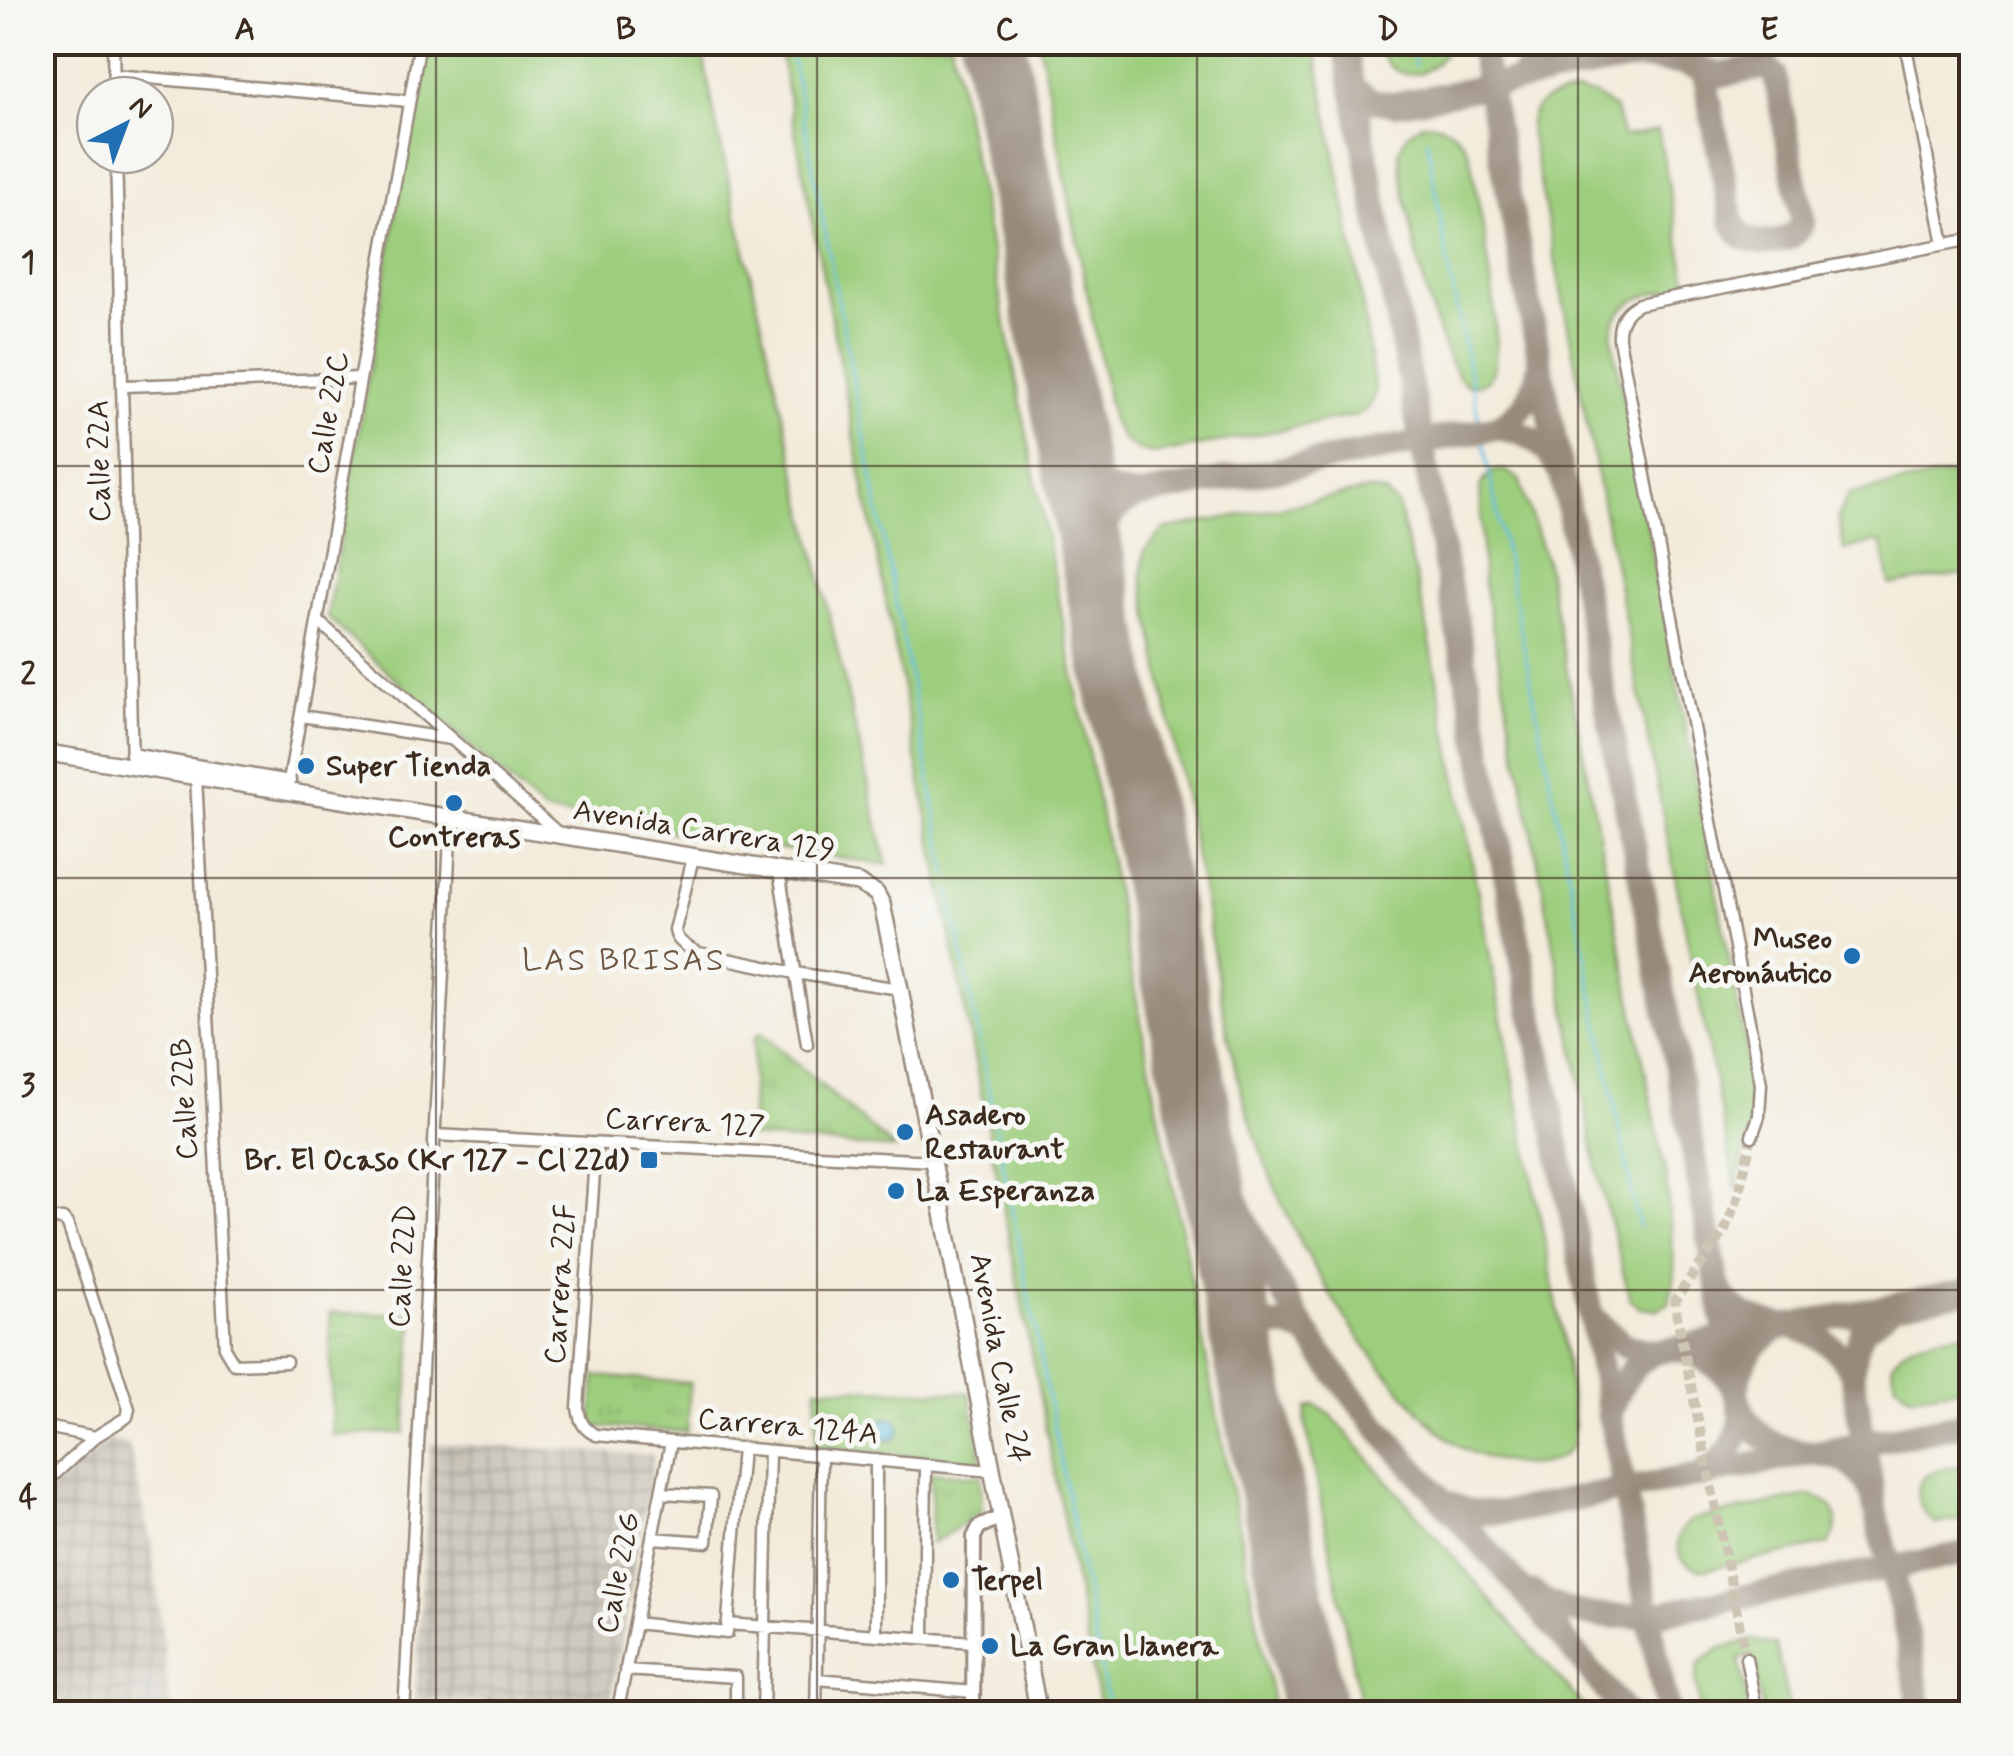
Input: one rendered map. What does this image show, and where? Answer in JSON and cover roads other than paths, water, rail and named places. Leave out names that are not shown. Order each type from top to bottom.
[{"type":"main road","name":"Avenida Carrera 129","points":[[42,752],[131,760],[196,776],[289,786],[451,820],[858,884],[879,896]]},
{"type":"main road","name":"Avenida Calle 24","points":[[879,896],[1040,1714]]},
{"type":"street","points":[[112,42],[114,75]]},
{"type":"street","name":"Calle 22C","points":[[289,786],[420,42]]},
{"type":"street","points":[[1905,42],[1944,244]]},
{"type":"street","points":[[175,81],[410,102]]},
{"type":"street","name":"Calle 22A","points":[[117,175],[131,760]]},
{"type":"street","points":[[1752,1136],[1759,1116],[1762,1084],[1674,640],[1619,326],[1628,310],[1639,304],[1972,239]]},
{"type":"street","points":[[124,386],[360,378]]},
{"type":"street","points":[[318,622],[562,837]]},
{"type":"street","points":[[301,716],[451,739]]},
{"type":"street","points":[[131,760],[289,786]]},
{"type":"street","name":"Calle 22B","points":[[196,776],[225,1349],[234,1364],[286,1362]]},
{"type":"street","name":"Calle 22D","points":[[404,1714],[451,820]]},
{"type":"street","points":[[694,858],[675,930],[681,942],[699,952],[900,990]]},
{"type":"street","points":[[778,871],[807,1044]]},
{"type":"street","name":"Carrera 127","points":[[435,1135],[933,1161]]},
{"type":"street","name":"Carrera 22F","points":[[583,1426],[578,1408],[596,1143]]},
{"type":"street","points":[[42,1220],[63,1219],[68,1225],[129,1409],[126,1417],[95,1437],[42,1486]]},
{"type":"street","points":[[42,1426],[95,1437]]},
{"type":"street","name":"Carrera 124A","points":[[583,1426],[596,1436],[992,1471]]},
{"type":"street","name":"Calle 22G","points":[[617,1714],[671,1442]]},
{"type":"street","points":[[727,1628],[742,1448]]},
{"type":"street","points":[[763,1714],[769,1451]]},
{"type":"street","points":[[816,1714],[821,1455]]},
{"type":"street","points":[[876,1460],[876,1635]]},
{"type":"street","points":[[924,1638],[926,1465]]},
{"type":"street","points":[[652,1538],[707,1542],[711,1496],[660,1493]]},
{"type":"street","points":[[973,1714],[974,1537],[983,1524],[1001,1517]]},
{"type":"street","points":[[635,1622],[974,1642]]},
{"type":"street","points":[[1746,1658],[1757,1714]]},
{"type":"street","points":[[626,1670],[736,1677],[736,1714]]},
{"type":"street","points":[[817,1679],[974,1692]]},
{"type":"water","points":[[889,1418],[897,1421],[897,1437],[889,1440],[881,1437],[878,1429],[881,1421]]},
{"type":"waterway","points":[[789,42],[948,876]]},
{"type":"waterway","points":[[1410,42],[1415,65]]},
{"type":"waterway","points":[[1427,139],[1448,264],[1639,1227]]},
{"type":"waterway","points":[[950,890],[1110,1714]]},
{"type":"tunnel","points":[[1746,1658],[1674,1301],[1724,1232],[1738,1197],[1752,1136]]},
{"type":"place","name":"Super Tienda","points":[[306,766]]},
{"type":"place","name":"Contreras","points":[[454,803]]},
{"type":"place","name":"Museo Aeronáutico","points":[[1852,956]]},
{"type":"place","name":"Asadero Restaurant","points":[[905,1132]]},
{"type":"place","name":"Br. El Ocaso (Kr 127 - Cl 22d)","points":[[649,1160]]},
{"type":"place","name":"La Esperanza","points":[[896,1191]]},
{"type":"place","name":"Terpel","points":[[951,1580]]},
{"type":"place","name":"La Gran Llanera","points":[[990,1646]]},
{"type":"district","name":"LAS BRISAS","points":[[624,961]]}]
